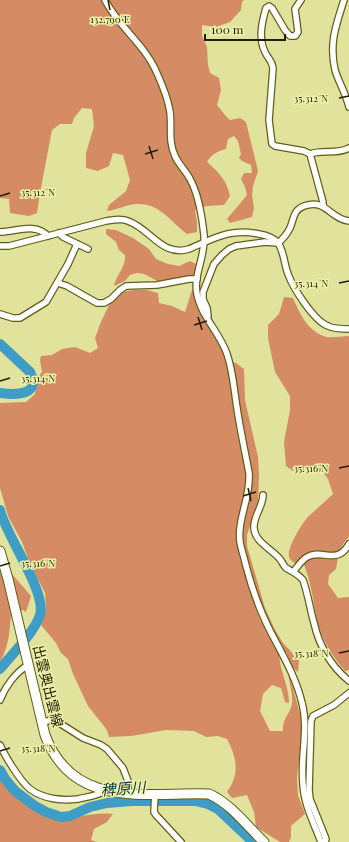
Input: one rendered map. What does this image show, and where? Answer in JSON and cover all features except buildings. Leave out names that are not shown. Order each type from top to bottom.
[{"type":"main road","name":"出雲奥出雲線","points":[[0,551],[42,723],[49,747],[60,764],[72,776],[85,784],[105,791],[155,795],[209,794],[218,798],[227,805],[264,842]]},
{"type":"street","points":[[105,0],[113,13],[149,57],[156,71],[164,90],[170,112],[170,133],[175,157],[196,190],[204,243],[197,293],[199,301],[227,354],[232,372],[249,473],[250,484],[241,525],[240,543],[257,599],[276,642],[286,658],[301,697],[306,721],[302,782],[304,795],[321,842]]},
{"type":"street","points":[[301,0],[295,9],[298,32],[295,36],[290,36],[272,8],[269,6],[266,8],[261,30],[264,51],[272,61],[273,68],[269,120],[272,144],[275,146],[304,151],[310,154],[340,152],[349,148]]},
{"type":"street","points":[[344,0],[333,38],[335,69],[346,96],[349,108]]},
{"type":"street","points":[[310,154],[323,206]]},
{"type":"street","points":[[278,243],[290,228],[295,213],[299,208],[308,204],[323,206],[337,218],[349,222]]},
{"type":"street","points":[[0,246],[9,246],[119,219],[128,221],[145,231],[164,246],[174,251],[189,249],[229,232],[243,231],[272,238],[278,243],[288,274],[319,322],[328,327],[349,328]]},
{"type":"street","points":[[0,232],[31,228],[43,231],[48,236]]},
{"type":"street","points":[[59,233],[63,237],[88,249]]},
{"type":"street","points":[[208,318],[207,308],[203,299],[203,292],[214,264],[222,255],[236,246],[265,242],[278,243]]},
{"type":"street","points":[[0,314],[13,318],[20,318],[46,302],[58,283],[77,244]]},
{"type":"street","points":[[58,283],[67,286],[97,303],[104,303],[126,286],[157,285],[189,279],[198,279]]},
{"type":"street","points":[[263,495],[263,500],[254,524],[256,535],[286,567],[294,571],[303,580],[317,636],[325,652],[336,668],[349,681]]},
{"type":"street","points":[[294,571],[307,557],[313,555],[340,555],[345,551],[349,544]]},
{"type":"street","points":[[0,700],[2,694],[16,674],[28,665]]},
{"type":"street","points":[[325,842],[326,839],[310,799],[311,721],[313,716],[334,705],[349,693]]},
{"type":"street","points":[[42,723],[53,719],[83,738],[101,745],[123,768],[127,776],[128,793]]},
{"type":"street","points":[[0,745],[4,754],[30,789],[45,796],[56,799],[72,799],[87,797],[105,791]]},
{"type":"street","points":[[155,795],[154,812],[181,842]]},
{"type":"shaded area","points":[[0,0],[244,0],[242,2],[241,10],[230,22],[216,27],[202,25],[202,36],[207,47],[210,73],[219,78],[221,90],[217,105],[230,120],[240,118],[246,122],[258,171],[253,186],[252,195],[254,208],[252,217],[230,223],[227,219],[247,195],[241,179],[244,173],[252,173],[251,165],[239,158],[241,154],[238,141],[234,136],[228,139],[226,149],[210,157],[207,162],[222,177],[230,196],[224,205],[207,206],[195,210],[197,232],[187,234],[165,214],[145,205],[134,204],[107,211],[109,205],[126,191],[130,180],[123,155],[113,153],[109,166],[98,171],[86,168],[86,153],[94,126],[92,109],[82,108],[74,118],[72,124],[60,124],[52,130],[37,213],[29,216],[10,213],[9,199],[0,198]]},
{"type":"shaded area","points":[[106,229],[116,230],[133,238],[149,249],[156,259],[168,264],[179,266],[190,261],[196,264],[195,275],[161,283],[144,274],[137,273],[130,275],[125,281],[114,286],[124,263],[125,255],[119,250],[116,242],[106,234]]},
{"type":"shaded area","points":[[147,290],[158,293],[159,303],[172,306],[185,312],[192,290],[195,290],[226,360],[236,363],[244,369],[245,400],[258,457],[259,475],[258,502],[247,535],[247,546],[265,608],[274,628],[283,643],[299,660],[298,672],[293,668],[286,652],[279,656],[288,691],[289,703],[285,702],[281,688],[272,685],[263,694],[260,711],[270,731],[283,731],[283,726],[292,703],[289,674],[302,721],[302,735],[297,777],[298,795],[305,814],[291,826],[291,837],[289,842],[280,842],[256,827],[254,812],[247,795],[232,798],[227,792],[234,779],[236,766],[233,753],[227,739],[218,736],[206,737],[194,731],[166,730],[131,736],[109,737],[107,730],[88,706],[73,674],[68,659],[61,653],[56,643],[41,625],[46,608],[45,593],[29,561],[22,542],[8,516],[0,488],[0,403],[26,402],[35,394],[37,378],[42,372],[40,360],[41,356],[52,355],[62,349],[75,347],[90,353],[98,348],[95,338],[109,305],[122,292]]},
{"type":"shaded area","points":[[284,297],[293,298],[306,322],[320,335],[327,337],[349,336],[349,537],[341,548],[336,569],[329,575],[328,584],[338,598],[349,597],[349,670],[345,671],[335,659],[321,632],[304,565],[292,561],[289,555],[291,544],[305,520],[333,494],[328,479],[323,472],[293,471],[286,466],[284,442],[290,410],[290,396],[275,372],[268,338],[268,325],[279,314]]},
{"type":"shaded area","points":[[0,560],[31,596],[26,612],[23,610],[11,612],[7,644],[0,662]]},
{"type":"shaded area","points":[[0,776],[20,799],[38,812],[47,816],[67,820],[82,816],[113,814],[107,822],[94,829],[91,840],[97,842],[0,842]]},
{"type":"waterway","name":"稗原川","points":[[0,344],[30,372],[33,380],[30,390],[25,392],[19,394],[0,393]]},
{"type":"waterway","name":"稗原川","points":[[0,510],[32,579],[41,605],[40,615],[33,629],[0,669]]},
{"type":"waterway","name":"稗原川","points":[[0,770],[15,791],[35,806],[46,812],[61,817],[70,816],[90,807],[107,803],[132,801],[195,801],[208,804],[218,809],[253,842]]}]
